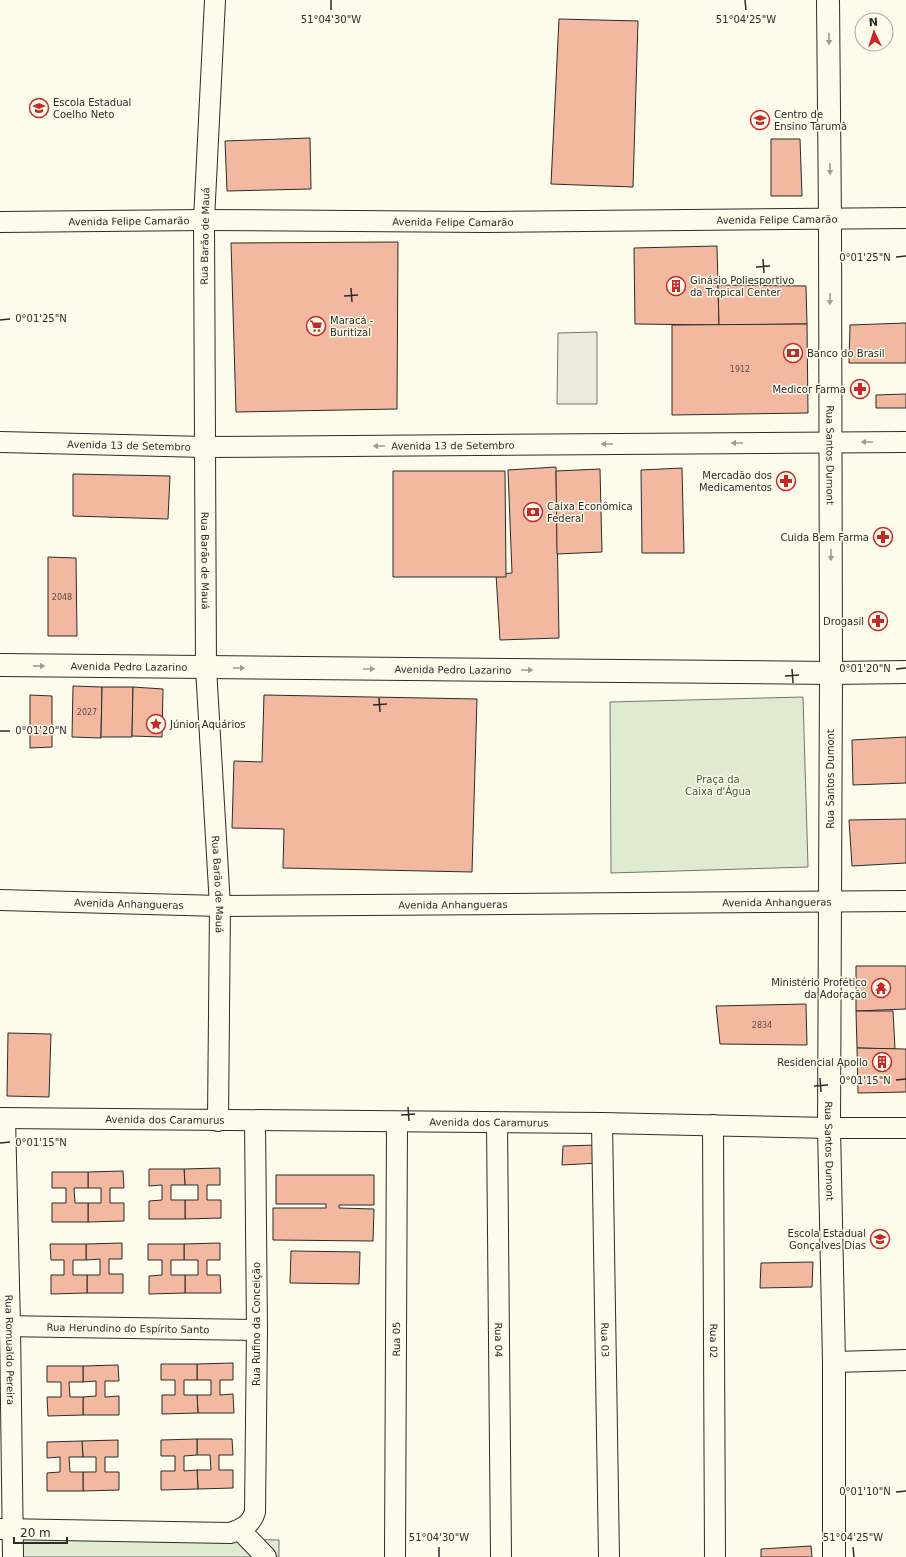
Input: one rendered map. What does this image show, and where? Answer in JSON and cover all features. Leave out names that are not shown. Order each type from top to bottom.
[{"type":"main road","name":"Rua Santos Dumont","points":[[828,0],[831,673],[829,1128],[834,1362],[834,1557]]},
{"type":"main road","name":"Avenida Pedro Lazarino","points":[[0,665],[831,673],[906,672]]},
{"type":"street","name":"Rua Barão de Mauá","points":[[215,0],[204,220],[206,668],[220,906],[218,1120]]},
{"type":"street","name":"Avenida Felipe Camarão","points":[[0,222],[204,220],[486,222],[906,218]]},
{"type":"street","name":"Avenida 13 de Setembro","points":[[0,442],[206,447],[906,442]]},
{"type":"street","name":"Avenida Anhangueras","points":[[0,900],[220,906],[906,901]]},
{"type":"street","name":"Avenida dos Caramurus","points":[[3,1118],[602,1123],[829,1128],[906,1128]]},
{"type":"street","name":"Rua Romualdo Pereira","points":[[3,1118],[6,1529],[13,1557]]},
{"type":"street","name":"Rua Rufino da Conceição","points":[[243,1528],[253,1519],[255,1512],[257,1330],[255,1121]]},
{"type":"street","name":"Rua 05","points":[[395,1557],[397,1122]]},
{"type":"street","name":"Rua 04","points":[[497,1123],[501,1557]]},
{"type":"street","name":"Rua 03","points":[[602,1123],[609,1557]]},
{"type":"street","name":"Rua 02","points":[[713,1125],[715,1557]]},
{"type":"street","name":"Rua Herundino do Espírito Santo","points":[[5,1326],[257,1330]]},
{"type":"street","points":[[834,1362],[906,1360]]},
{"type":"street","points":[[6,1529],[230,1533],[243,1528],[266,1557]]},
{"type":"green space","name":"Praça da Caixa d'Água","points":[[803,697],[808,867],[611,873],[610,702]]},
{"type":"green space","points":[[27,1535],[279,1540],[279,1557],[20,1557],[20,1541]]},
{"type":"shaded area","points":[[597,332],[597,404],[557,404],[558,333]]},
{"type":"building","points":[[559,19],[638,21],[633,187],[551,184]]},
{"type":"building","points":[[310,138],[311,189],[227,191],[225,141]]},
{"type":"building","points":[[771,139],[800,139],[802,196],[771,196]]},
{"type":"building","name":"Maracá - Buritizal","points":[[398,242],[397,409],[236,412],[231,243]]},
{"type":"building","name":"Ginásio Poliesportivo da Tropical Center","points":[[717,246],[719,325],[635,324],[634,248]]},
{"type":"building","points":[[718,285],[806,286],[807,324],[719,325]]},
{"type":"building","points":[[906,323],[906,363],[849,363],[850,325]]},
{"type":"building","points":[[807,324],[808,413],[672,415],[672,325]]},
{"type":"building","points":[[906,394],[906,408],[876,408],[876,395]]},
{"type":"building","name":"Caixa Econômica Federal","points":[[556,467],[559,638],[500,640],[496,574],[512,573],[508,470]]},
{"type":"building","points":[[682,468],[684,553],[642,553],[641,470]]},
{"type":"building","points":[[600,469],[602,552],[557,554],[556,471]]},
{"type":"building","points":[[393,471],[505,471],[506,577],[393,577]]},
{"type":"building","points":[[73,474],[170,476],[168,519],[73,516]]},
{"type":"building","points":[[48,557],[76,558],[77,636],[48,636]]},
{"type":"building","points":[[73,686],[102,687],[101,738],[72,737]]},
{"type":"building","points":[[102,687],[133,687],[132,737],[101,737]]},
{"type":"building","points":[[133,687],[163,689],[162,737],[132,736]]},
{"type":"building","points":[[30,695],[52,696],[52,747],[30,748]]},
{"type":"building","points":[[264,695],[477,699],[472,872],[283,868],[284,829],[232,828],[234,761],[262,762]]},
{"type":"building","points":[[906,737],[906,783],[853,785],[852,740]]},
{"type":"building","points":[[906,819],[906,863],[852,866],[849,820]]},
{"type":"building","name":"Ministério Profético da Adoração","points":[[856,966],[906,966],[906,1009],[856,1011]]},
{"type":"building","points":[[806,1004],[807,1045],[720,1044],[716,1006]]},
{"type":"building","points":[[856,1011],[893,1011],[895,1049],[857,1048]]},
{"type":"building","points":[[8,1033],[51,1034],[49,1097],[7,1096]]},
{"type":"building","name":"Residencial Apollo","points":[[857,1048],[906,1049],[906,1092],[858,1093]]},
{"type":"building","points":[[597,1145],[599,1163],[562,1165],[563,1146]]},
{"type":"building","points":[[220,1168],[220,1185],[207,1185],[207,1200],[221,1200],[221,1218],[185,1219],[185,1200],[198,1200],[198,1185],[185,1185],[184,1169]]},
{"type":"building","points":[[149,1169],[184,1169],[185,1185],[171,1185],[171,1200],[185,1200],[185,1219],[149,1219],[149,1201],[162,1200],[162,1185],[149,1186]]},
{"type":"building","points":[[123,1171],[124,1188],[110,1188],[110,1203],[124,1203],[124,1221],[88,1222],[88,1203],[101,1203],[101,1188],[88,1188],[88,1172]]},
{"type":"building","points":[[52,1172],[88,1172],[88,1188],[74,1188],[75,1203],[88,1203],[88,1222],[52,1222],[52,1203],[66,1203],[66,1188],[52,1188]]},
{"type":"building","points":[[276,1175],[374,1175],[374,1205],[339,1205],[339,1208],[374,1209],[373,1241],[273,1240],[273,1208],[326,1208],[326,1204],[276,1204]]},
{"type":"building","points":[[122,1243],[122,1259],[109,1259],[109,1274],[123,1274],[123,1293],[87,1293],[87,1275],[100,1275],[100,1259],[86,1260],[86,1244]]},
{"type":"building","points":[[220,1243],[220,1260],[207,1260],[207,1275],[220,1275],[221,1293],[185,1293],[185,1275],[198,1275],[198,1260],[184,1260],[184,1244]]},
{"type":"building","points":[[50,1244],[86,1244],[86,1260],[73,1260],[73,1275],[87,1275],[87,1293],[51,1294],[51,1275],[64,1275],[64,1260],[51,1260]]},
{"type":"building","points":[[148,1244],[184,1244],[184,1260],[171,1260],[171,1275],[185,1275],[185,1293],[149,1294],[149,1276],[162,1275],[162,1260],[148,1260]]},
{"type":"building","points":[[291,1251],[360,1252],[359,1284],[290,1283]]},
{"type":"building","points":[[813,1262],[812,1287],[760,1288],[761,1263]]},
{"type":"building","points":[[233,1363],[233,1380],[220,1380],[220,1395],[233,1394],[234,1413],[198,1413],[197,1395],[211,1395],[211,1380],[197,1380],[197,1364]]},
{"type":"building","points":[[161,1364],[197,1364],[197,1380],[184,1380],[184,1395],[197,1395],[198,1413],[162,1414],[162,1395],[175,1395],[175,1380],[161,1380]]},
{"type":"building","points":[[118,1365],[119,1381],[105,1381],[105,1397],[119,1396],[119,1415],[83,1415],[83,1397],[96,1396],[96,1381],[83,1382],[83,1366]]},
{"type":"building","points":[[47,1366],[83,1366],[83,1382],[69,1382],[70,1397],[83,1397],[83,1415],[48,1416],[47,1397],[61,1397],[61,1382],[47,1382]]},
{"type":"building","points":[[197,1439],[232,1439],[233,1455],[219,1455],[219,1470],[233,1470],[233,1488],[198,1489],[197,1470],[211,1470],[210,1455],[197,1455]]},
{"type":"building","points":[[197,1439],[197,1455],[184,1456],[184,1471],[197,1470],[198,1489],[161,1490],[161,1471],[175,1471],[175,1456],[161,1456],[161,1440]]},
{"type":"building","points":[[118,1440],[118,1457],[105,1457],[105,1472],[119,1472],[119,1490],[83,1491],[83,1472],[96,1472],[96,1457],[83,1457],[82,1441]]},
{"type":"building","points":[[82,1441],[83,1457],[69,1457],[70,1472],[83,1472],[83,1491],[47,1491],[47,1473],[60,1472],[60,1457],[47,1458],[47,1442]]},
{"type":"building","points":[[811,1546],[812,1557],[761,1557],[761,1549]]},
{"type":"place","name":"Escola Estadual Coelho Neto","points":[[39,108]]},
{"type":"place","name":"Centro de Ensino Tarumã","points":[[760,120]]},
{"type":"place","name":"Ginásio Poliesportivo da Tropical Center","points":[[676,286]]},
{"type":"place","name":"Maracá - Buritizal","points":[[316,326]]},
{"type":"place","name":"Banco do Brasil","points":[[793,353]]},
{"type":"place","name":"Medicor Farma","points":[[860,389]]},
{"type":"place","name":"Mercadão dos Medicamentos","points":[[786,481]]},
{"type":"place","name":"Caixa Econômica Federal","points":[[533,512]]},
{"type":"place","name":"Cuida Bem Farma","points":[[883,537]]},
{"type":"place","name":"Drogasil","points":[[878,621]]},
{"type":"place","name":"Júnior Aquários","points":[[156,724]]},
{"type":"place","name":"Ministério Profético da Adoração","points":[[881,988]]},
{"type":"place","name":"Residencial Apollo","points":[[882,1062]]},
{"type":"place","name":"Escola Estadual Gonçalves Dias","points":[[880,1239]]}]
